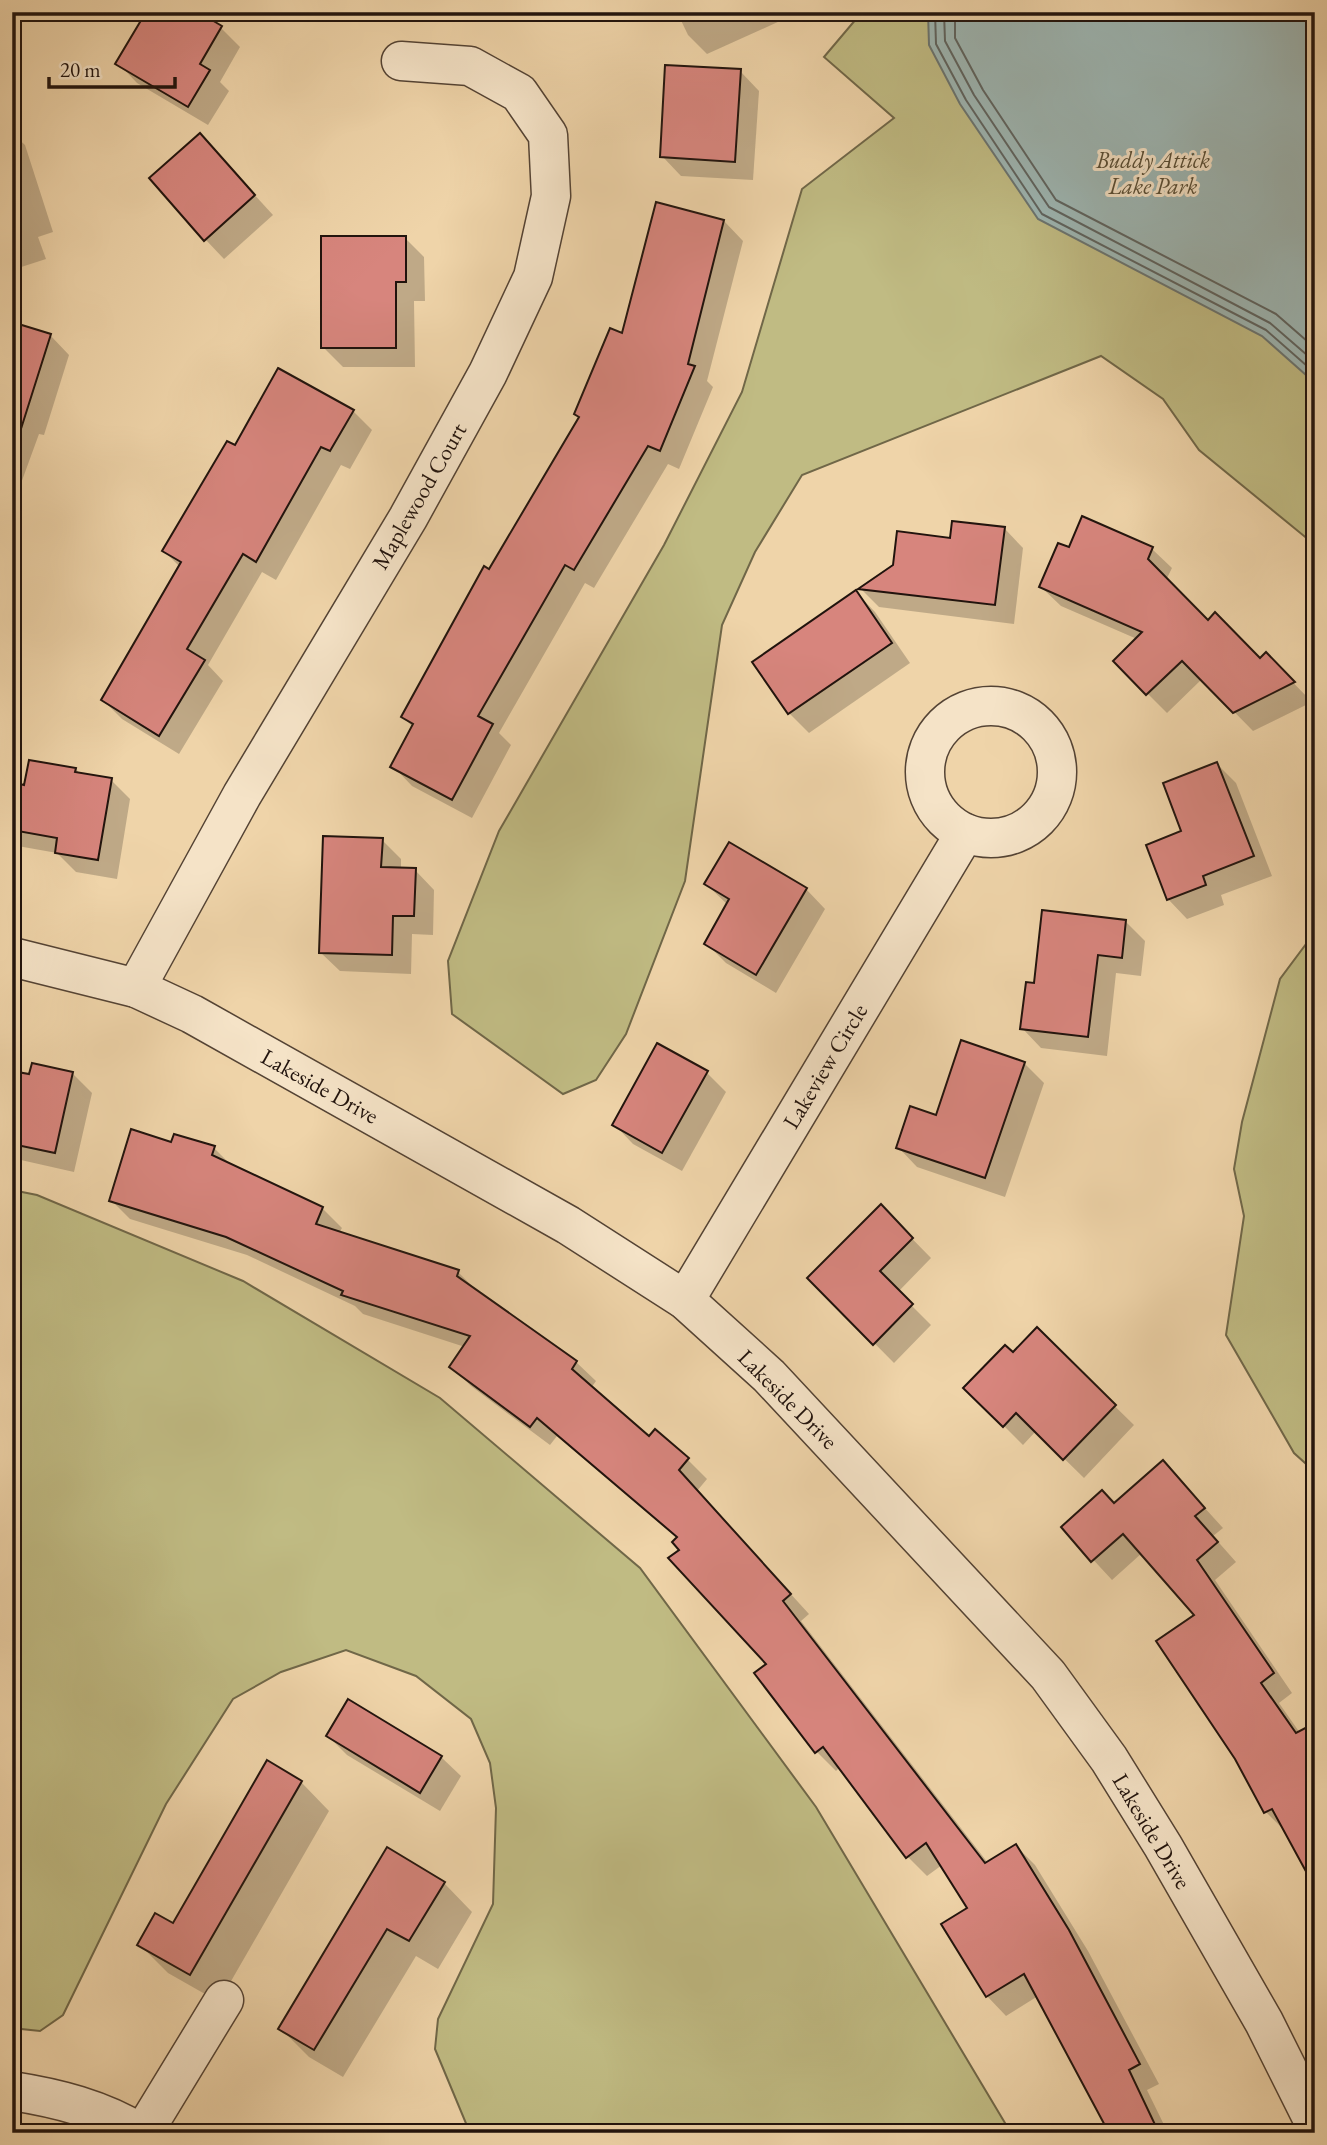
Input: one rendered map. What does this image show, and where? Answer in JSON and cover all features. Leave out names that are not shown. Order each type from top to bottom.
[{"type":"street","name":"Maplewood Court","points":[[136,988],[242,795],[468,410],[533,277],[551,196],[548,135],[519,93],[470,66],[401,61]]},
{"type":"street","name":"Lakeview Circle","points":[[685,1300],[965,833]]},
{"type":"street","name":"Lakeside Drive","points":[[12,957],[136,988],[192,1014],[546,1213],[685,1300],[769,1376],[1048,1675],[1109,1759],[1163,1846],[1264,2022],[1315,2124]]},
{"type":"street","points":[[12,2091],[52,2097],[95,2111],[141,2133],[224,2000]]},
{"type":"green space","points":[[862,12],[1315,12],[1315,545],[1199,450],[1163,399],[1101,356],[802,475],[755,552],[722,625],[685,881],[626,1034],[596,1080],[563,1094],[452,1014],[448,961],[499,831],[664,545],[742,392],[802,189],[894,118],[824,57]]},
{"type":"green space","points":[[1315,932],[1315,1472],[1294,1453],[1226,1335],[1244,1216],[1234,1169],[1242,1122],[1280,979]]},
{"type":"green space","points":[[12,1190],[37,1195],[243,1281],[440,1398],[640,1568],[816,1807],[1011,2133],[470,2133],[435,2049],[438,2019],[493,1904],[496,1808],[490,1763],[471,1719],[416,1676],[346,1650],[281,1672],[233,1699],[166,1804],[63,2015],[40,2031],[12,2028]]},
{"type":"water","name":"Buddy Attick Lake Park","points":[[928,12],[1315,12],[1315,383],[1262,336],[1038,219],[960,104],[929,45]]},
{"type":"building","points":[[146,12],[198,12],[222,26],[200,64],[210,70],[188,107],[115,64]]},
{"type":"building","points":[[665,65],[741,69],[735,162],[660,157]]},
{"type":"building","points":[[200,133],[255,195],[204,241],[149,178]]},
{"type":"building","points":[[656,202],[724,220],[688,364],[695,366],[660,451],[648,446],[574,570],[565,565],[478,716],[493,724],[452,800],[390,767],[413,724],[401,717],[484,566],[489,569],[579,417],[574,414],[610,328],[622,333]]},
{"type":"building","points":[[321,236],[406,236],[406,282],[396,282],[396,348],[321,348]]},
{"type":"building","points":[[12,322],[51,334],[20,432],[12,431]]},
{"type":"building","points":[[278,368],[354,410],[330,451],[321,447],[256,562],[243,554],[187,649],[205,660],[159,736],[101,700],[181,562],[162,551],[227,441],[235,445]]},
{"type":"building","points":[[1082,516],[1153,547],[1148,559],[1208,620],[1215,612],[1260,658],[1266,652],[1295,682],[1233,713],[1182,661],[1146,695],[1113,661],[1142,632],[1039,587],[1058,543],[1069,547]]},
{"type":"building","points":[[952,521],[1005,527],[995,605],[858,589],[893,565],[897,531],[950,538]]},
{"type":"building","points":[[856,590],[892,643],[788,714],[752,662]]},
{"type":"building","points":[[29,760],[76,768],[75,772],[112,778],[98,860],[55,853],[57,838],[12,830],[12,782],[24,785]]},
{"type":"building","points":[[1217,762],[1254,856],[1203,876],[1206,885],[1167,900],[1146,845],[1181,831],[1163,783]]},
{"type":"building","points":[[323,836],[383,838],[381,867],[416,868],[414,916],[393,916],[392,955],[319,953]]},
{"type":"building","points":[[729,842],[807,888],[756,975],[704,944],[729,899],[704,884]]},
{"type":"building","points":[[1042,910],[1126,920],[1122,958],[1098,955],[1088,1037],[1020,1029],[1026,982],[1034,983]]},
{"type":"building","points":[[961,1040],[1025,1062],[985,1178],[896,1148],[910,1106],[936,1115]]},
{"type":"building","points":[[657,1043],[708,1071],[662,1153],[612,1125]]},
{"type":"building","points":[[32,1063],[73,1072],[55,1153],[12,1144],[12,1071],[29,1074]]},
{"type":"building","points":[[131,1129],[171,1142],[174,1134],[215,1146],[212,1155],[323,1207],[316,1224],[459,1270],[457,1276],[577,1361],[572,1369],[649,1436],[655,1429],[689,1458],[679,1470],[791,1594],[783,1601],[985,1863],[1016,1844],[1069,1930],[1140,2064],[1129,2070],[1159,2133],[1109,2133],[1024,1974],[986,1997],[941,1924],[967,1908],[926,1843],[906,1858],[823,1747],[815,1753],[754,1673],[766,1664],[668,1558],[679,1550],[672,1542],[677,1537],[537,1418],[530,1427],[449,1367],[470,1336],[341,1295],[343,1291],[226,1237],[109,1201]]},
{"type":"building","points":[[881,1204],[913,1238],[880,1271],[913,1304],[873,1345],[807,1278]]},
{"type":"building","points":[[1037,1327],[1116,1405],[1063,1460],[1016,1413],[1003,1427],[963,1388],[1005,1345],[1013,1352]]},
{"type":"building","points":[[1163,1460],[1205,1508],[1195,1516],[1218,1542],[1197,1560],[1274,1673],[1261,1683],[1296,1733],[1315,1723],[1315,1888],[1272,1809],[1264,1813],[1235,1759],[1156,1641],[1194,1615],[1123,1534],[1091,1562],[1061,1527],[1102,1490],[1114,1503]]},
{"type":"building","points":[[348,1699],[442,1756],[420,1793],[326,1736]]},
{"type":"building","points":[[267,1760],[302,1781],[190,1975],[137,1945],[155,1913],[173,1923]]},
{"type":"building","points":[[387,1847],[445,1882],[409,1941],[387,1929],[314,2050],[278,2029]]}]
